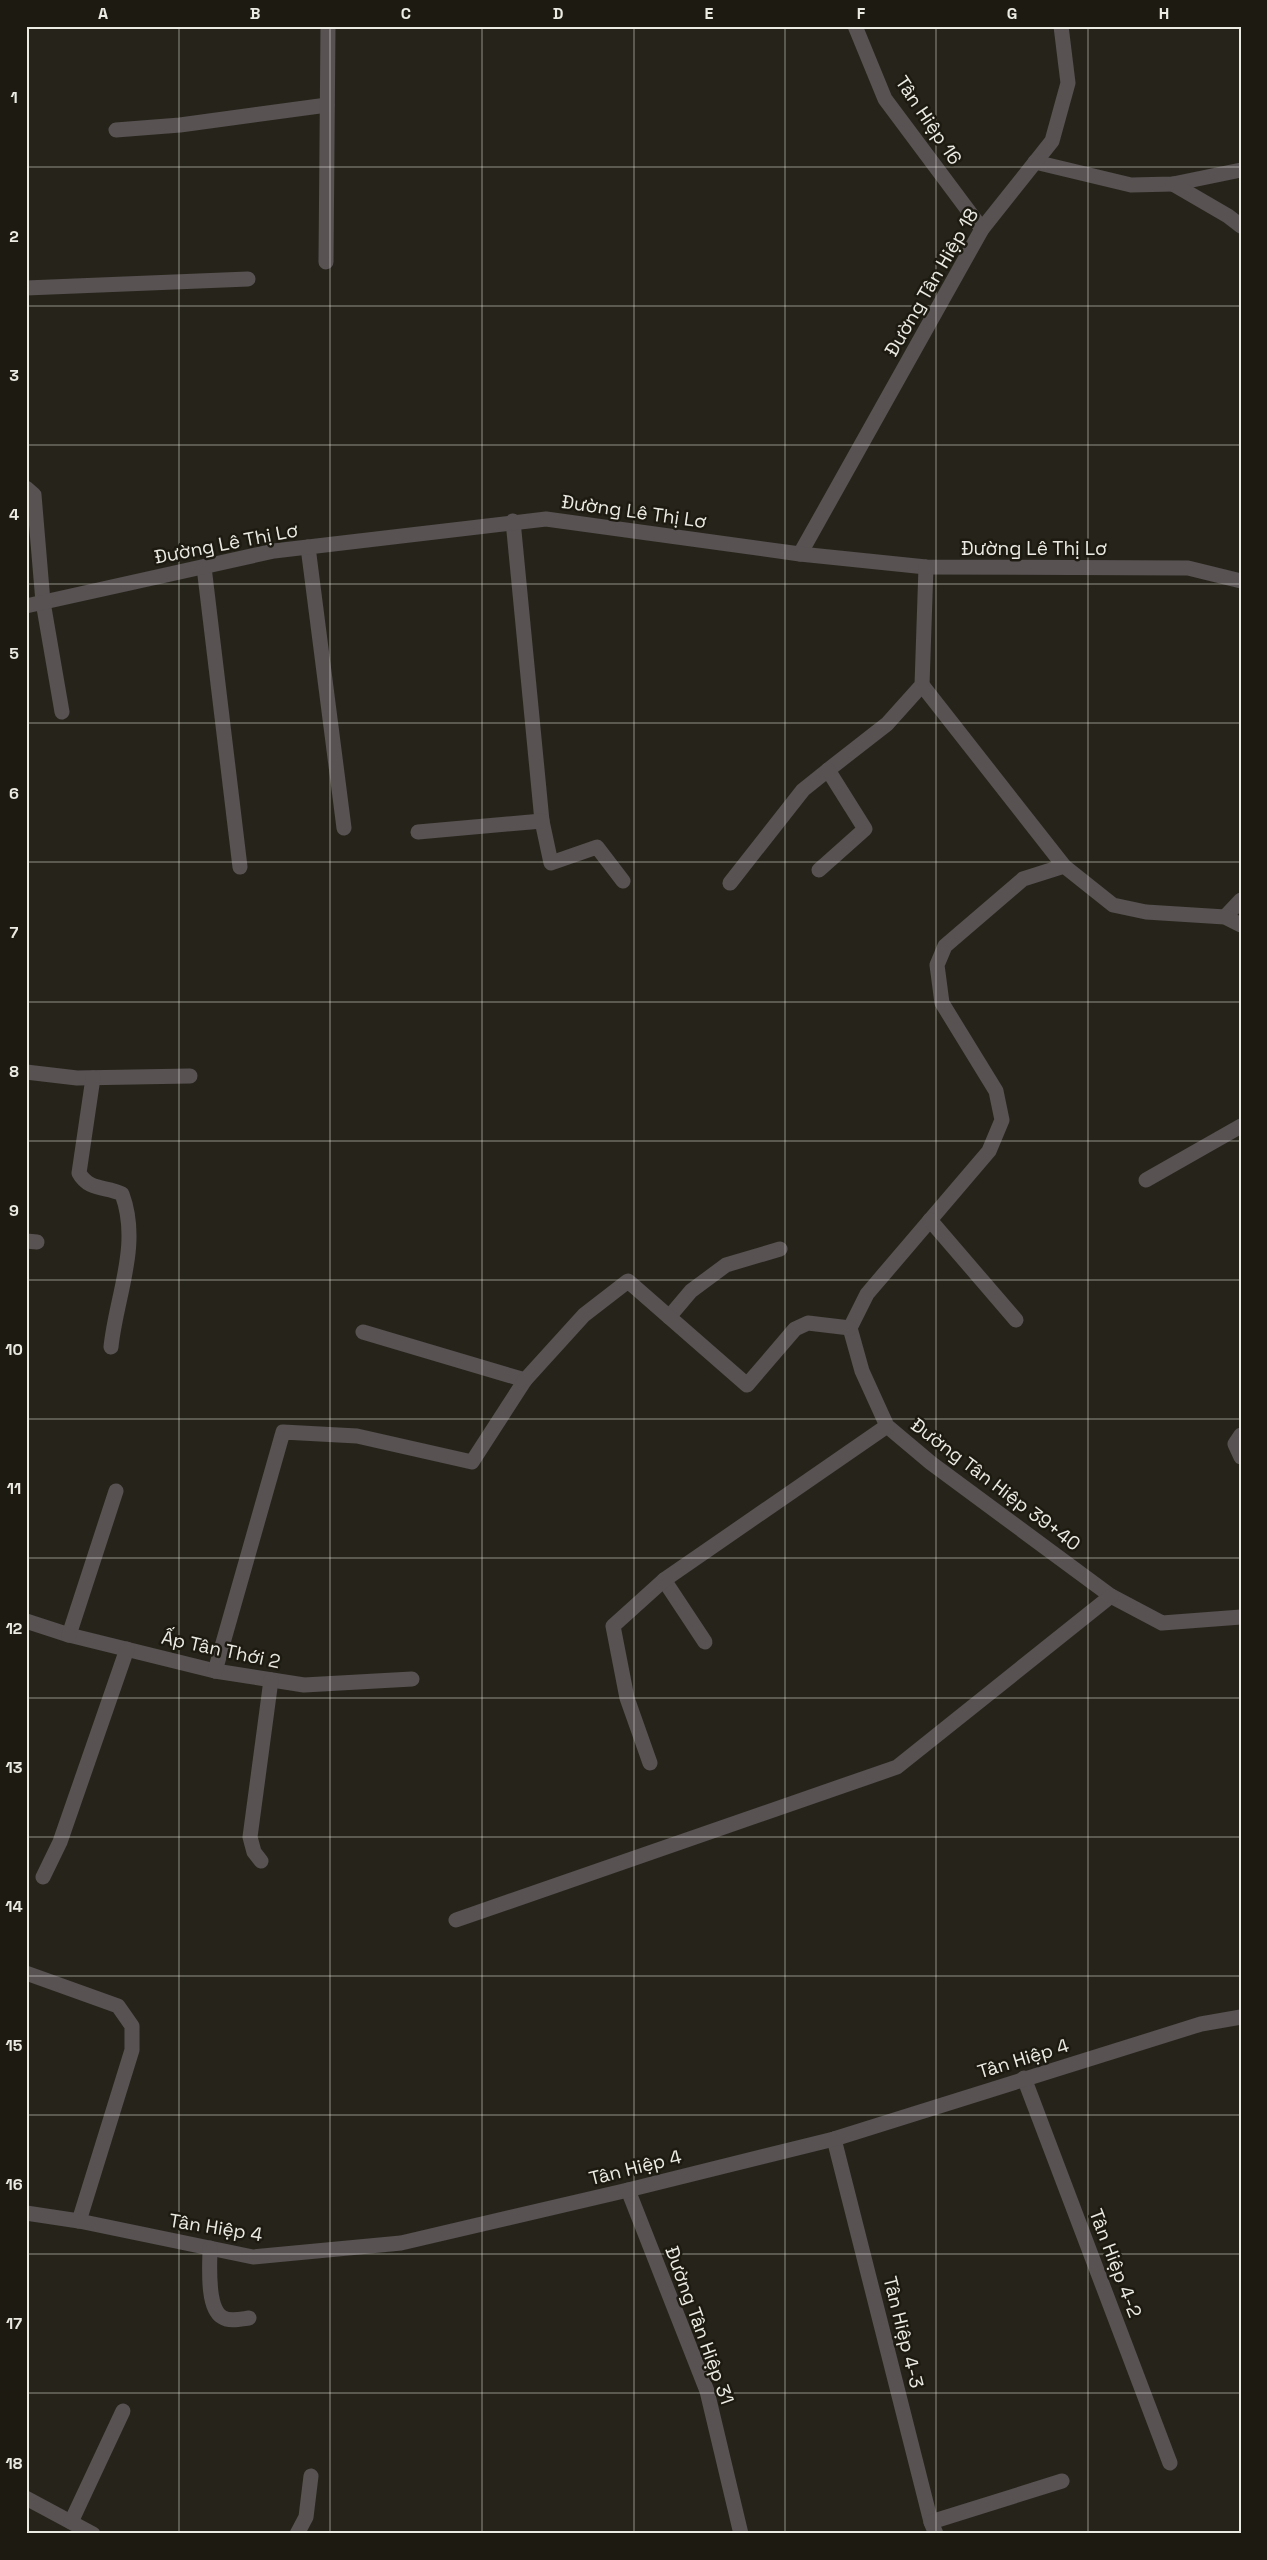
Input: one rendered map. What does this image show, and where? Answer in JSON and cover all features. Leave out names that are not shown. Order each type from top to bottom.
[{"type":"street","points":[[326,262],[328,26]]},
{"type":"street","name":"Tân Hiệp 16","points":[[855,26],[886,99],[982,229]]},
{"type":"street","name":"Đường Tân Hiệp 18","points":[[800,554],[982,229],[1052,141],[1068,83],[1062,26]]},
{"type":"street","points":[[116,130],[180,125],[327,105]]},
{"type":"street","points":[[1035,162],[1131,185],[1173,184],[1241,170]]},
{"type":"street","points":[[1173,184],[1228,216],[1241,226]]},
{"type":"street","points":[[26,288],[248,279]]},
{"type":"street","points":[[26,488],[34,495],[43,602],[62,712]]},
{"type":"street","name":"Đường Lê Thị Lơ","points":[[26,606],[274,551],[513,521],[546,519],[800,554],[926,568],[1188,568],[1241,581]]},
{"type":"street","points":[[513,521],[542,821],[551,863],[597,848],[623,880]]},
{"type":"street","points":[[308,547],[344,828]]},
{"type":"street","points":[[204,567],[240,867]]},
{"type":"street","points":[[730,883],[803,790],[887,724],[922,685],[926,568]]},
{"type":"street","points":[[922,685],[1064,866],[1113,904],[1146,912],[1225,917],[1241,925]]},
{"type":"street","points":[[819,870],[866,829],[828,770]]},
{"type":"street","points":[[418,832],[542,821]]},
{"type":"street","points":[[215,1671],[283,1432],[357,1436],[472,1462],[525,1380],[584,1315],[628,1281],[747,1385],[795,1329],[808,1323],[850,1328],[867,1294],[989,1151],[1002,1120],[996,1091],[942,1003],[938,965],[945,946],[1023,879],[1064,866]]},
{"type":"street","points":[[1225,917],[1241,900]]},
{"type":"street","points":[[26,1072],[93,1078],[190,1076]]},
{"type":"street","points":[[93,1078],[79,1173],[83,1180],[91,1187],[122,1194],[129,1239],[127,1268],[114,1315],[111,1347]]},
{"type":"street","points":[[1146,1180],[1241,1126]]},
{"type":"street","points":[[930,1220],[1016,1320]]},
{"type":"street","points":[[669,1317],[691,1291],[726,1265],[780,1249]]},
{"type":"street","name":"Đường Tân Hiệp 39+40","points":[[850,1328],[862,1371],[887,1426],[931,1464],[1111,1596],[1162,1623],[1241,1617]]},
{"type":"street","points":[[363,1332],[525,1380]]},
{"type":"street","points":[[650,1763],[628,1698],[613,1626],[664,1580],[887,1426]]},
{"type":"street","points":[[1241,1435],[1235,1444],[1241,1457]]},
{"type":"street","points":[[69,1635],[116,1492]]},
{"type":"street","points":[[664,1580],[705,1642]]},
{"type":"street","points":[[456,1920],[897,1767],[1111,1596]]},
{"type":"street","name":"Ấp Tân Thới 2","points":[[26,1621],[69,1635],[215,1671],[304,1686],[412,1679]]},
{"type":"street","points":[[44,1877],[60,1842],[127,1649]]},
{"type":"street","points":[[261,1861],[254,1852],[250,1837],[271,1680]]},
{"type":"street","points":[[26,1973],[118,2006],[132,2026],[132,2050],[79,2221]]},
{"type":"street","name":"Tân Hiệp 4","points":[[26,2213],[79,2221],[253,2257],[401,2243],[834,2139],[1201,2024],[1241,2017]]},
{"type":"street","name":"Tân Hiệp 4-2","points":[[1024,2078],[1170,2463]]},
{"type":"street","name":"Tân Hiệp 4-3","points":[[834,2139],[933,2528]]},
{"type":"street","name":"Đường Tân Hiệp 31","points":[[628,2190],[707,2391],[741,2534]]},
{"type":"street","points":[[210,2248],[211,2290],[215,2309],[220,2317],[228,2320],[249,2318]]},
{"type":"street","points":[[71,2522],[123,2410]]},
{"type":"street","points":[[297,2534],[306,2517],[311,2476]]},
{"type":"street","points":[[933,2528],[1062,2481]]},
{"type":"street","points":[[26,2498],[94,2534]]}]
